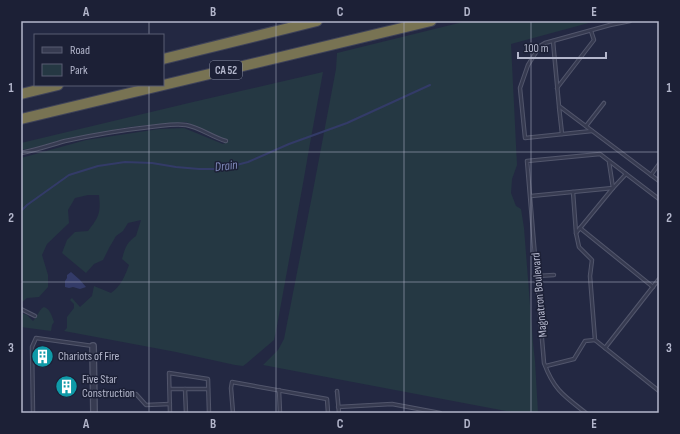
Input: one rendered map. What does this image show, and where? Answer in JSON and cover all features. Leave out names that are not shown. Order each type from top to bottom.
[{"type":"highway","name":"CA 52","points":[[164,59],[317,21]]},
{"type":"highway","name":"CA 52","points":[[164,85],[431,21]]},
{"type":"highway","points":[[21,90],[45,86]]},
{"type":"highway","points":[[21,94],[54,86]]},
{"type":"highway","name":"CA 52","points":[[21,119],[159,86]]},
{"type":"street","points":[[93,346],[94,413]]},
{"type":"lane","points":[[592,131],[525,138],[520,88],[528,65],[540,46],[545,43],[630,21]]},
{"type":"lane","points":[[558,88],[594,40],[592,31]]},
{"type":"lane","points":[[553,41],[562,134]]},
{"type":"lane","points":[[586,126],[604,103]]},
{"type":"lane","points":[[559,106],[659,181]]},
{"type":"lane","points":[[21,153],[88,137],[176,124],[194,126],[216,138],[226,141]]},
{"type":"lane","name":"Magnatron Boulevard","points":[[586,413],[566,398],[556,387],[544,363],[528,161],[600,154],[609,161]]},
{"type":"lane","points":[[609,161],[659,199]]},
{"type":"lane","points":[[609,161],[612,188]]},
{"type":"lane","points":[[651,175],[659,164]]},
{"type":"lane","points":[[576,233],[612,188],[626,174]]},
{"type":"lane","points":[[531,196],[612,188]]},
{"type":"lane","points":[[573,192],[576,233],[579,247],[592,260],[590,276],[595,340]]},
{"type":"lane","points":[[580,228],[652,287]]},
{"type":"lane","points":[[537,276],[554,275]]},
{"type":"lane","points":[[605,348],[659,279]]},
{"type":"lane","points":[[21,309],[35,316]]},
{"type":"lane","points":[[33,413],[32,347],[36,338],[93,346]]},
{"type":"lane","points":[[546,366],[574,359],[586,341],[595,340],[659,391]]},
{"type":"lane","points":[[170,413],[169,373],[208,379],[209,413]]},
{"type":"lane","points":[[233,413],[232,382],[327,399],[328,413]]},
{"type":"lane","points":[[170,389],[208,388]]},
{"type":"lane","points":[[185,389],[186,413]]},
{"type":"lane","points":[[279,390],[280,413]]},
{"type":"lane","points":[[337,391],[339,413]]},
{"type":"lane","points":[[94,394],[136,394],[146,405],[170,404]]},
{"type":"lane","points":[[338,408],[392,404],[440,413]]},
{"type":"green space","points":[[467,21],[596,21],[511,44],[517,165],[512,179],[511,193],[516,206],[521,209],[524,228],[538,413],[516,413],[263,365],[278,350],[284,339],[336,69],[337,53]]},
{"type":"green space","points":[[323,72],[274,340],[247,363],[243,366],[235,365],[176,352],[64,331],[67,328],[67,317],[74,308],[74,304],[70,300],[72,298],[80,307],[92,296],[94,286],[111,293],[120,284],[129,265],[122,259],[124,252],[128,243],[136,236],[141,220],[128,223],[123,231],[116,236],[103,260],[94,264],[86,273],[62,253],[67,240],[75,232],[88,231],[95,222],[100,206],[99,195],[88,195],[75,198],[68,210],[69,223],[47,244],[42,255],[48,275],[48,287],[39,297],[27,298],[21,303],[21,158],[86,140],[159,129],[184,128],[223,144],[229,141],[186,122],[129,127],[65,139],[38,147],[21,150],[21,143]]},
{"type":"green space","points":[[44,307],[52,315],[54,322],[51,331],[21,327],[21,313],[27,315],[33,321],[40,310]]},
{"type":"water","points":[[71,272],[86,287],[80,289],[65,287],[67,275]]},
{"type":"waterway","name":"Drain","points":[[21,211],[69,175],[98,166],[125,162],[152,163],[199,169],[221,169],[248,162],[289,144],[347,123],[430,85]]},
{"type":"place","name":"Chariots of Fire","points":[[42,356]]},
{"type":"place","name":"Five Star Construction","points":[[67,386]]}]
